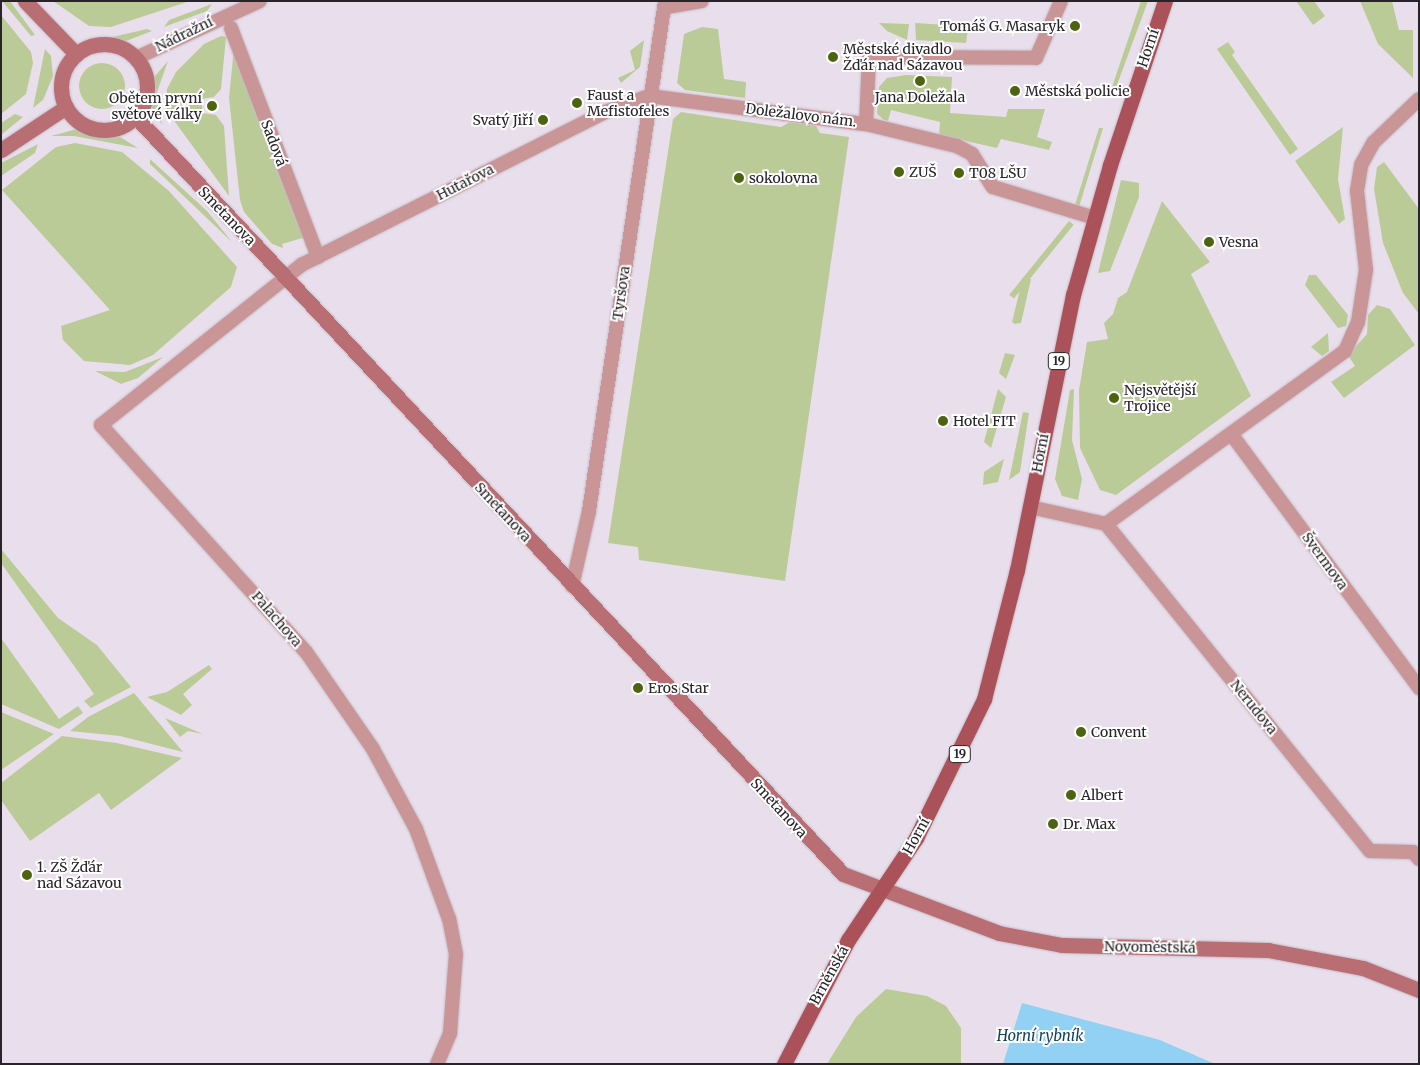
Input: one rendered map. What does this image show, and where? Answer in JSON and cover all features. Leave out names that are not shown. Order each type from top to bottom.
[{"type":"main road","name":"Horní","points":[[884,891],[966,744],[984,699],[1030,506],[1073,295],[1095,218],[1165,1]]},
{"type":"main road","name":"Brněnská","points":[[784,1064],[827,977],[884,891]]},
{"type":"street","points":[[25,1],[76,54]]},
{"type":"street","name":"Nádražní","points":[[136,58],[260,1]]},
{"type":"street","points":[[666,4],[701,1]]},
{"type":"street","name":"Doležalovo nám.","points":[[649,96],[866,124],[869,57],[1036,58],[1061,1]]},
{"type":"street","name":"Tyršova","points":[[572,586],[589,511],[649,96],[666,4]]},
{"type":"street","name":"Sadová","points":[[231,28],[318,257]]},
{"type":"street","points":[[106,44],[136,58],[145,74],[146,92],[135,116],[122,126],[98,129],[76,119],[66,107],[63,75],[76,54],[106,44]]},
{"type":"street","name":"Hutařova","points":[[284,277],[318,257],[605,112],[649,96]]},
{"type":"street","points":[[1030,506],[1106,524],[1232,435],[1345,351],[1358,322],[1366,270],[1357,191],[1362,165],[1374,142],[1419,99]]},
{"type":"street","points":[[1,150],[66,107]]},
{"type":"street","name":"Smetanova","points":[[135,116],[832,866],[884,891]]},
{"type":"street","points":[[866,124],[957,146],[972,154],[993,187],[1095,218]]},
{"type":"street","name":"Palachova","points":[[284,277],[101,424],[306,652],[373,749],[416,829],[449,918],[456,954],[450,1033],[437,1064]]},
{"type":"street","name":"Švermova","points":[[1232,435],[1419,688]]},
{"type":"street","name":"Nerudova","points":[[1106,524],[1370,851],[1417,853]]},
{"type":"street","name":"Novoměstská","points":[[884,891],[999,933],[1062,945],[1268,950],[1363,968],[1419,990]]},
{"type":"green space","points":[[2,1],[10,1],[35,35],[31,36]]},
{"type":"green space","points":[[53,1],[190,1],[111,27],[89,26]]},
{"type":"green space","points":[[1141,1],[1148,1],[1114,93],[1111,90]]},
{"type":"green space","points":[[1296,1],[1314,1],[1325,16],[1313,25]]},
{"type":"green space","points":[[1360,1],[1392,1],[1399,30],[1413,30],[1413,78],[1378,44]]},
{"type":"green space","points":[[212,4],[207,11],[164,27],[169,20]]},
{"type":"green space","points":[[1,15],[31,52],[33,63],[26,94],[1,114]]},
{"type":"green space","points":[[879,23],[909,24],[907,40],[887,31]]},
{"type":"green space","points":[[915,23],[1026,30],[968,29],[966,43],[916,40]]},
{"type":"green space","points":[[702,27],[718,29],[724,79],[746,82],[745,98],[685,90],[677,83],[684,34]]},
{"type":"green space","points":[[147,29],[152,31],[126,41],[108,38]]},
{"type":"green space","points":[[221,36],[226,37],[221,89],[214,97],[201,99],[203,113],[216,115],[224,126],[229,196],[167,111],[167,89],[176,72],[204,44]]},
{"type":"green space","points":[[644,40],[640,67],[621,83],[618,78],[635,70],[630,51]]},
{"type":"green space","points":[[1228,42],[1235,52],[1232,55],[1298,149],[1290,155],[1217,49]]},
{"type":"green space","points":[[234,48],[306,237],[282,244],[283,248],[272,244],[244,212],[240,200],[229,98]]},
{"type":"green space","points":[[45,49],[51,56],[53,76],[43,100],[33,108]]},
{"type":"green space","points":[[168,61],[156,95],[162,125],[151,106],[151,90],[155,76]]},
{"type":"green space","points":[[107,63],[119,69],[124,77],[124,95],[119,103],[111,108],[97,109],[85,103],[80,95],[79,81],[85,69],[93,64]]},
{"type":"green space","points":[[906,75],[952,77],[950,113],[1006,117],[1008,109],[1045,109],[1037,137],[1052,142],[1049,150],[1001,139],[997,148],[939,135],[940,122],[891,110],[888,121],[884,120],[877,114],[879,87],[887,78]]},
{"type":"green space","points":[[681,112],[781,127],[790,122],[816,126],[820,133],[849,137],[785,581],[639,560],[638,547],[608,543],[673,119]]},
{"type":"green space","points":[[15,114],[23,117],[1,135],[1,123]]},
{"type":"green space","points":[[1343,127],[1338,179],[1345,219],[1339,224],[1295,161]]},
{"type":"green space","points":[[1099,128],[1103,128],[1079,207],[1075,205]]},
{"type":"green space","points":[[77,129],[120,137],[138,148],[74,136],[51,136]]},
{"type":"green space","points":[[75,143],[122,152],[169,191],[237,267],[231,287],[153,355],[130,365],[84,361],[63,340],[61,326],[110,310],[2,190],[56,147]]},
{"type":"green space","points":[[38,144],[35,153],[1,176],[1,163]]},
{"type":"green space","points":[[150,159],[207,211],[232,242],[150,164]]},
{"type":"green space","points":[[1384,162],[1419,209],[1419,314],[1403,293],[1383,243],[1374,189],[1377,167]]},
{"type":"green space","points":[[1121,180],[1139,183],[1139,197],[1110,271],[1098,273]]},
{"type":"green space","points":[[1162,201],[1210,262],[1191,274],[1251,396],[1116,495],[1100,490],[1080,448],[1079,390],[1087,342],[1108,339],[1104,323],[1113,314],[1118,298],[1127,292]]},
{"type":"green space","points":[[1069,221],[1074,225],[1014,299],[1009,295]]},
{"type":"green space","points":[[1309,275],[1316,275],[1348,315],[1346,326],[1338,328],[1305,285]]},
{"type":"green space","points":[[1023,277],[1031,279],[1021,323],[1015,324],[1012,322]]},
{"type":"green space","points":[[1377,305],[1390,309],[1415,345],[1344,398],[1331,382],[1355,366],[1348,355],[1367,334],[1368,315]]},
{"type":"green space","points":[[1328,333],[1329,351],[1322,356],[1311,347]]},
{"type":"green space","points":[[1005,353],[1015,355],[1006,379],[999,373]]},
{"type":"green space","points":[[163,357],[138,378],[121,384],[95,371],[125,372]]},
{"type":"green space","points":[[998,389],[1006,397],[991,448],[984,442]]},
{"type":"green space","points":[[1074,389],[1072,440],[1082,479],[1078,500],[1062,496],[1055,479],[1070,390]]},
{"type":"green space","points":[[1023,412],[1029,413],[1020,472],[1009,480]]},
{"type":"green space","points":[[1004,459],[998,482],[983,485],[984,472]]},
{"type":"green space","points":[[1,549],[58,618],[97,645],[131,687],[91,708],[84,701],[94,694],[1,563]]},
{"type":"green space","points":[[1,638],[59,719],[78,706],[83,713],[59,729],[1,704]]},
{"type":"green space","points":[[209,665],[212,669],[183,694],[192,705],[181,715],[147,697],[167,692]]},
{"type":"green space","points":[[134,693],[183,752],[120,736],[70,731],[88,717]]},
{"type":"green space","points":[[1,712],[54,734],[1,770]]},
{"type":"green space","points":[[165,718],[203,734],[188,731],[180,737]]},
{"type":"green space","points":[[62,736],[117,743],[182,758],[111,810],[99,793],[30,841],[1,800],[1,783]]},
{"type":"green space","points":[[886,989],[927,996],[946,1006],[961,1028],[961,1064],[827,1064],[856,1017]]},
{"type":"water","name":"Horní rybník","points":[[1022,1003],[1160,1040],[1215,1064],[1003,1064]]},
{"type":"place","name":"Tomáš G. Masaryk","points":[[1075,26]]},
{"type":"place","name":"Městské divadlo Žďár nad Sázavou","points":[[833,57]]},
{"type":"place","name":"Jana Doležala","points":[[920,81]]},
{"type":"place","name":"Městská policie","points":[[1015,91]]},
{"type":"place","name":"Faust a Mefistofeles","points":[[577,103]]},
{"type":"place","name":"Obětem první světové války","points":[[212,106]]},
{"type":"place","name":"Svatý Jiří","points":[[543,120]]},
{"type":"place","name":"ZUŠ","points":[[899,172]]},
{"type":"place","name":"T08 LŠU","points":[[959,173]]},
{"type":"place","name":"sokolovna","points":[[739,178]]},
{"type":"place","name":"Vesna","points":[[1209,242]]},
{"type":"place","name":"Nejsvětější Trojice","points":[[1114,398]]},
{"type":"place","name":"Hotel FIT","points":[[943,421]]},
{"type":"place","name":"Eros Star","points":[[638,688]]},
{"type":"place","name":"Convent","points":[[1081,732]]},
{"type":"place","name":"Albert","points":[[1071,795]]},
{"type":"place","name":"Dr. Max","points":[[1053,824]]},
{"type":"place","name":"1. ZŠ Žďár nad Sázavou","points":[[27,875]]}]
